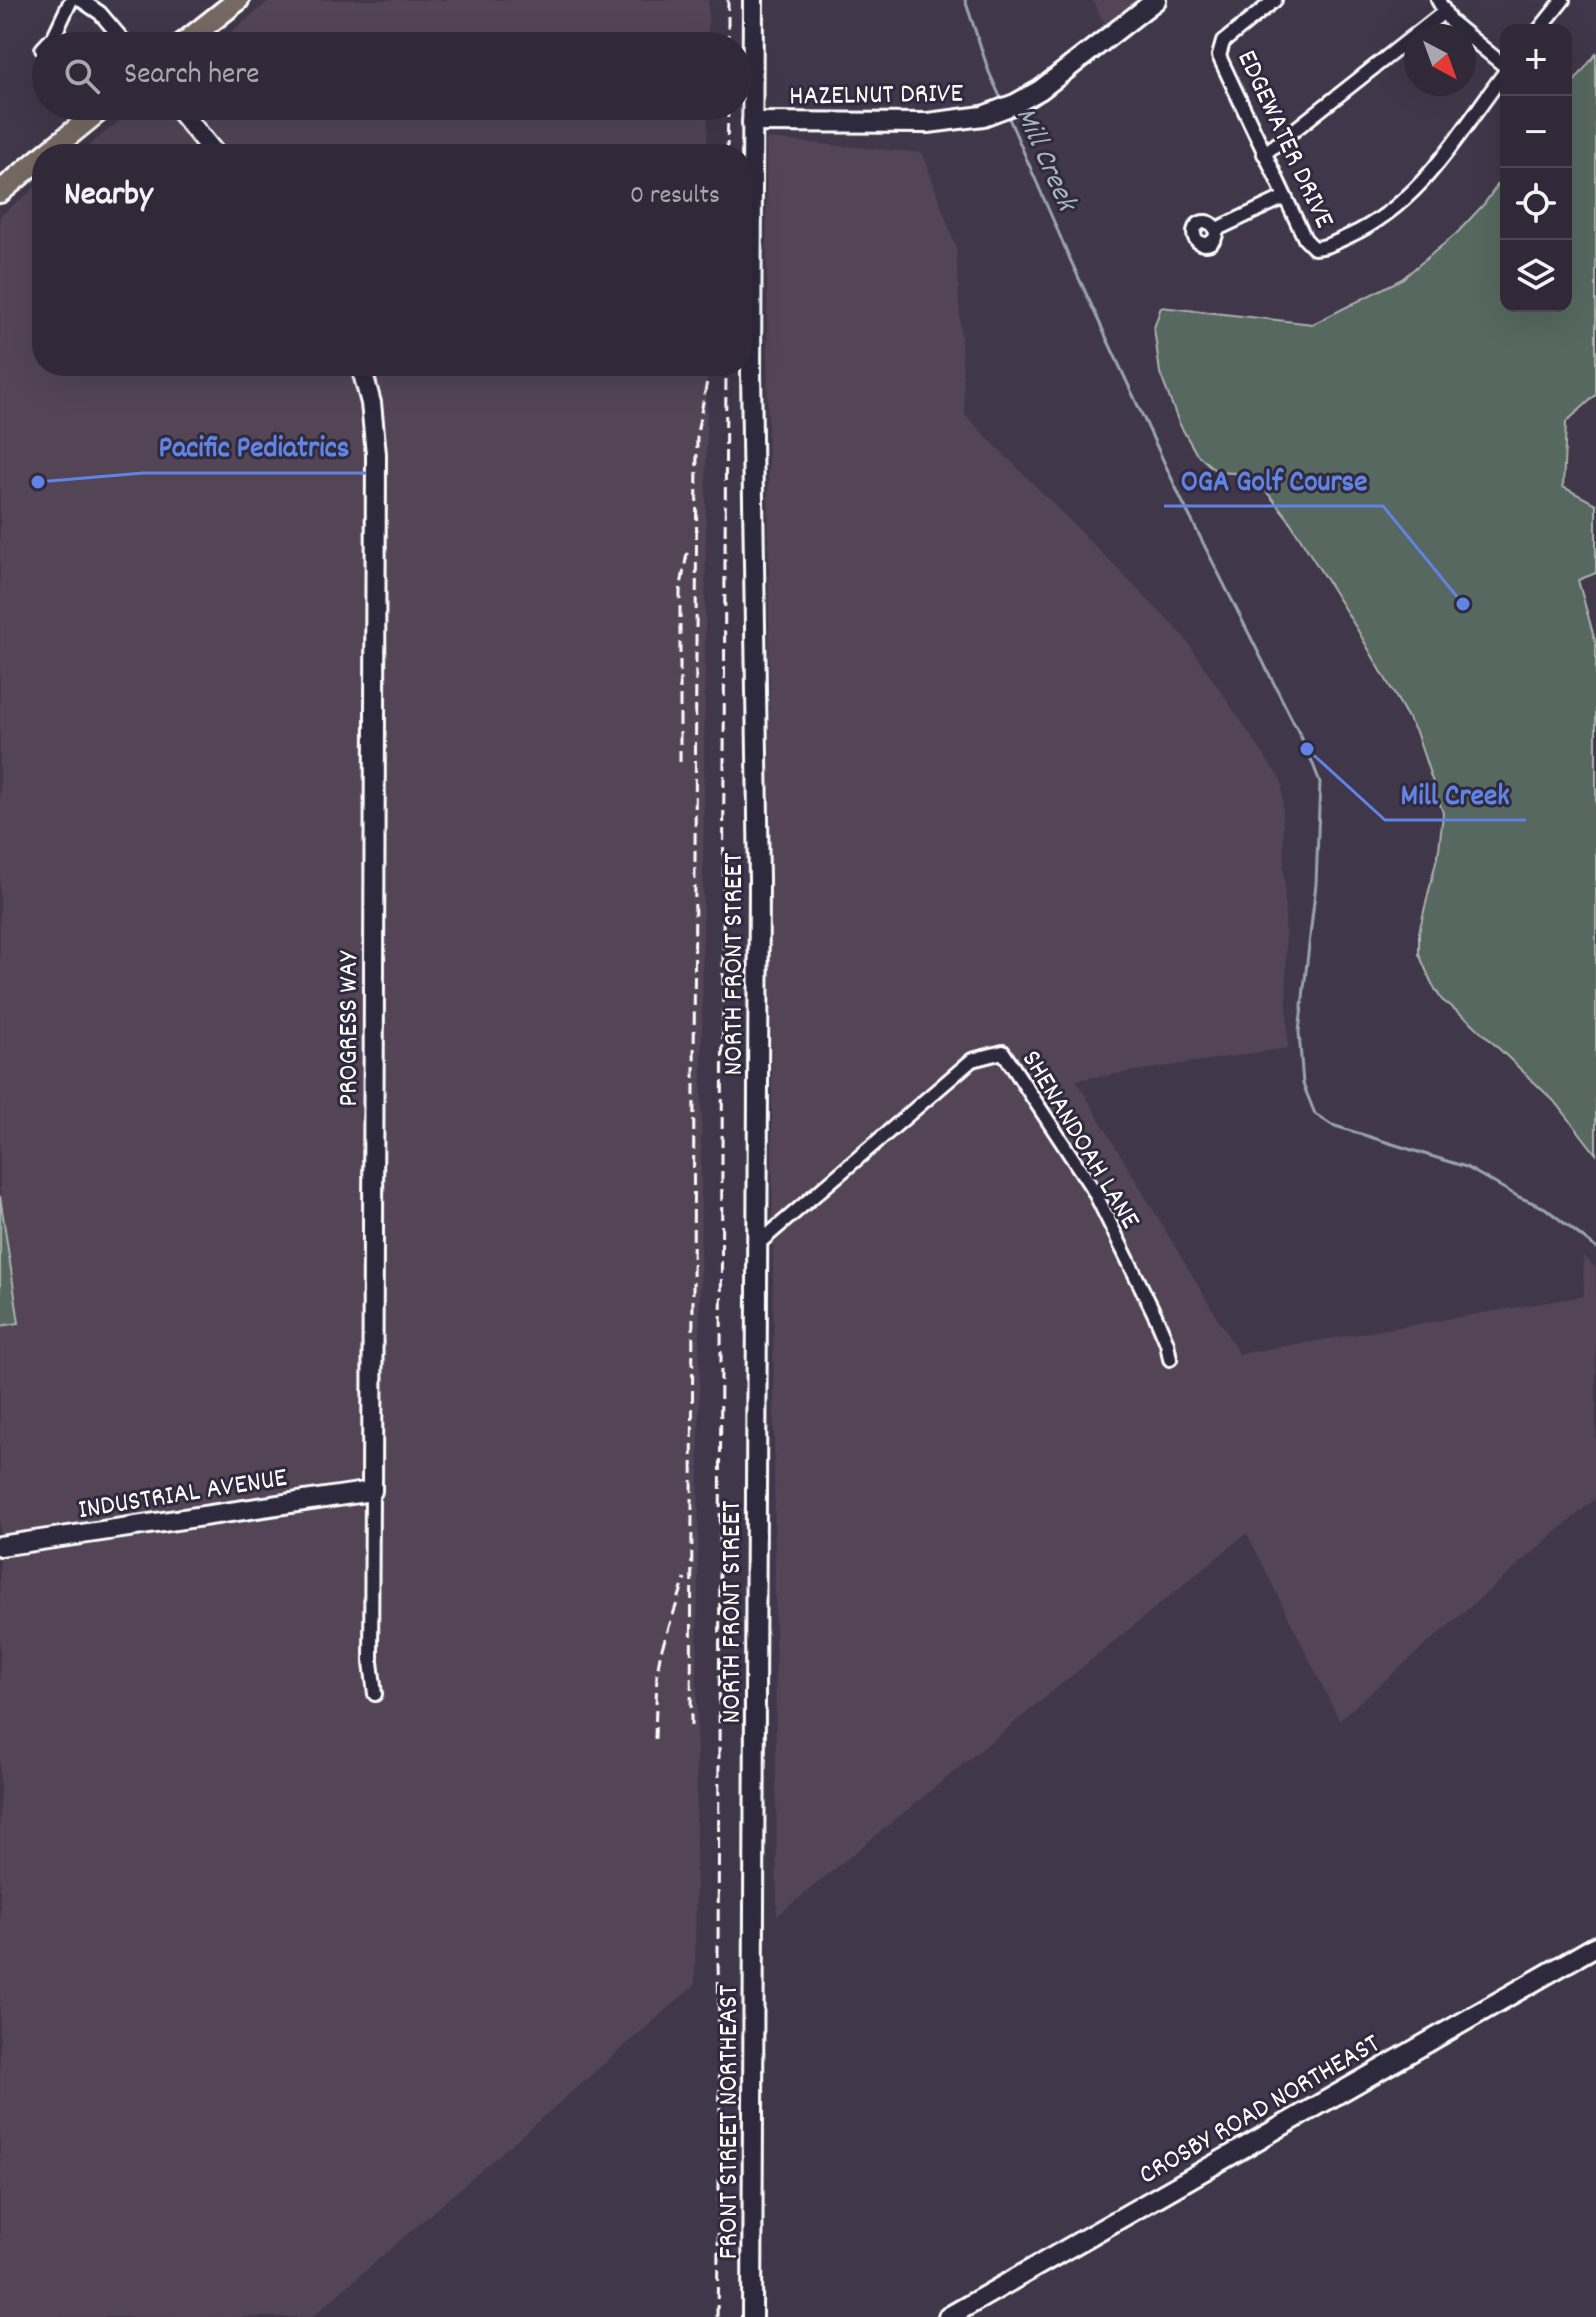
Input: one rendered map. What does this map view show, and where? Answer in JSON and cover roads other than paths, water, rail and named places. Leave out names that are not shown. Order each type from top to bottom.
[{"type":"main road","points":[[198,32],[238,0]]},
{"type":"main road","points":[[59,144],[88,120]]},
{"type":"main road","points":[[0,192],[32,166]]},
{"type":"street","points":[[56,32],[71,0]]},
{"type":"street","points":[[81,0],[100,13],[116,32]]},
{"type":"street","name":"NORTH FRONT STREET","points":[[752,144],[753,0]]},
{"type":"street","name":"HAZELNUT DRIVE","points":[[752,122],[928,123],[993,113],[1015,104],[1076,64],[1156,0]]},
{"type":"street","name":"EDGEWATER DRIVE","points":[[1275,0],[1230,35],[1219,48],[1222,63],[1264,154],[1305,239],[1314,248],[1360,231],[1412,194],[1435,168],[1500,77]]},
{"type":"street","points":[[1544,24],[1563,0]]},
{"type":"street","points":[[1264,154],[1441,6],[1456,26],[1500,64]]},
{"type":"street","points":[[187,120],[207,144]]},
{"type":"street","points":[[1215,230],[1285,197]]},
{"type":"street","name":"PROGRESS WAY","points":[[364,376],[371,403],[376,454],[371,1662],[375,1694]]},
{"type":"street","name":"NORTH FRONT STREET","points":[[751,376],[758,724],[755,1928]]},
{"type":"street","name":"SHENANDOAH LANE","points":[[759,1243],[972,1060],[1003,1052],[1094,1191],[1156,1317],[1170,1359]]},
{"type":"street","name":"INDUSTRIAL AVENUE","points":[[0,1546],[372,1491]]},
{"type":"street","name":"FRONT STREET NORTHEAST","points":[[752,2317],[755,1928]]},
{"type":"street","name":"CROSBY ROAD NORTHEAST","points":[[948,2317],[1596,1946]]},
{"type":"waterway","name":"Mill Creek","points":[[965,0],[1002,101]]},
{"type":"waterway","name":"Mill Creek","points":[[1008,116],[1070,259],[1183,503],[1307,749],[1320,782],[1316,884],[1299,1032],[1303,1084],[1315,1114],[1332,1125],[1466,1167],[1545,1208],[1596,1248]]},
{"type":"railway","points":[[728,0],[728,32]]},
{"type":"railway","points":[[727,144],[728,120]]},
{"type":"railway","points":[[691,1726],[697,433],[708,376]]},
{"type":"railway","points":[[717,2317],[726,376]]},
{"type":"railway","points":[[680,762],[680,591],[688,548]]},
{"type":"railway","points":[[655,1739],[657,1672],[685,1579]]},
{"type":"place","name":"Pacific Pediatrics","points":[[38,482]]},
{"type":"place","name":"OGA Golf Course","points":[[1463,604]]},
{"type":"place","name":"Mill Creek","points":[[1307,749]]}]
